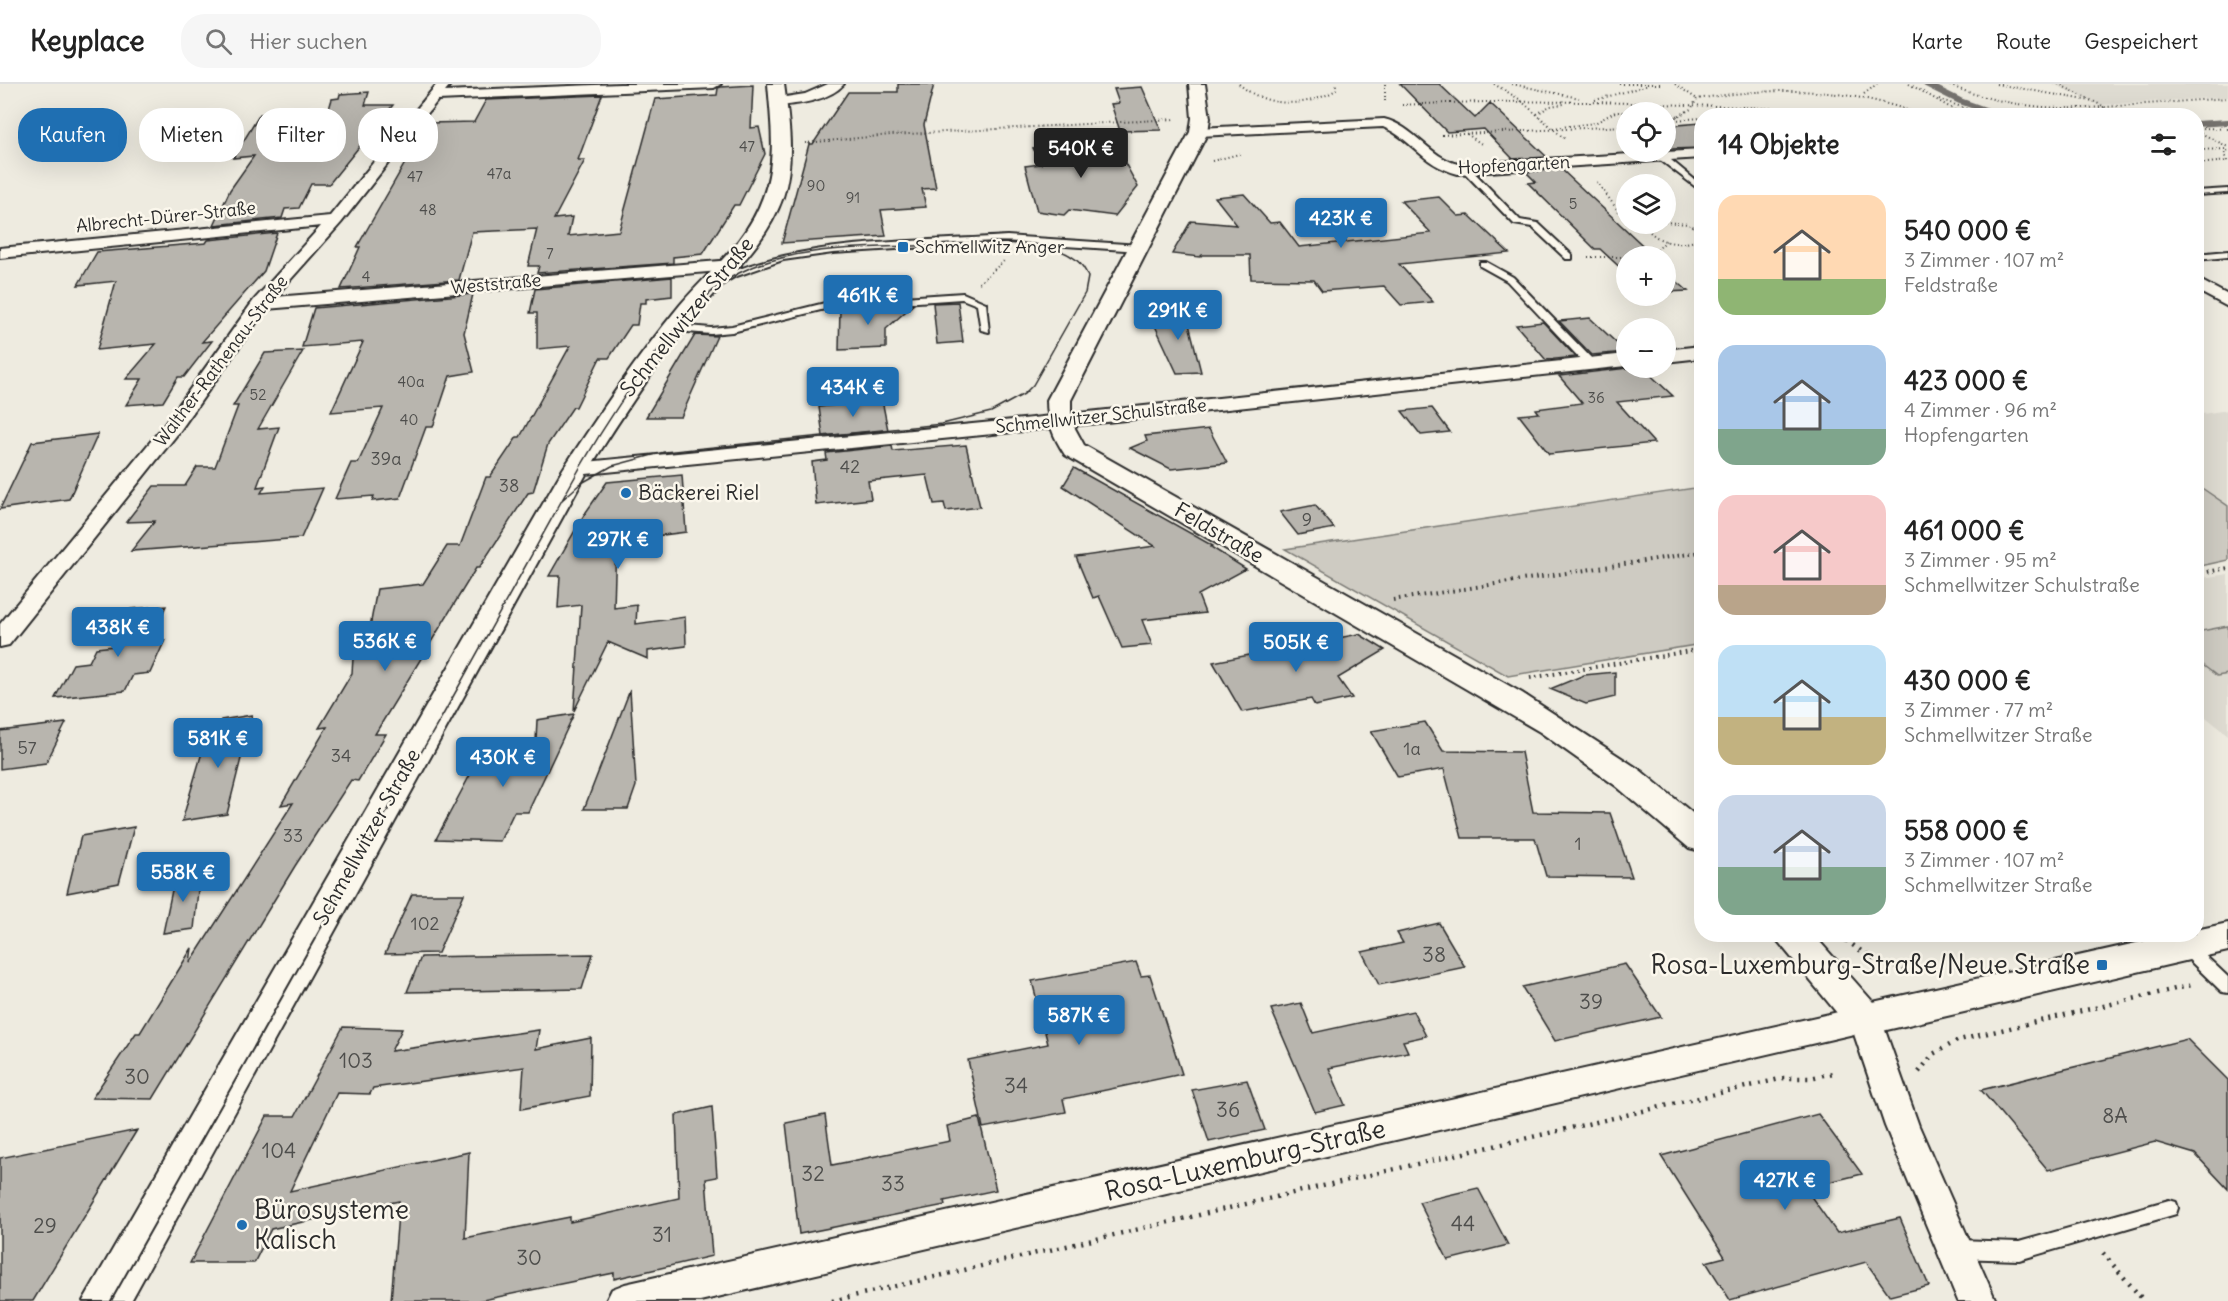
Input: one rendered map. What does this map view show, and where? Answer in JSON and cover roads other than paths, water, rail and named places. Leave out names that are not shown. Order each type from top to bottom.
[{"type":"street","points":[[440,90],[714,84]]},
{"type":"street","name":"Schmellwitzer Straße","points":[[106,1301],[576,469],[633,383],[676,327],[747,246],[770,203],[779,176],[782,144],[777,93],[801,100],[829,90],[837,84]]},
{"type":"street","points":[[1059,421],[1059,399],[1199,132],[1201,118],[1197,84]]},
{"type":"street","name":"Walther-Rathenau-Straße","points":[[2,635],[172,428],[260,304],[335,220],[440,90]]},
{"type":"street","name":"Hopfengarten","points":[[1199,132],[1384,123],[1394,126],[1435,163],[1449,168],[1467,170],[1616,160]]},
{"type":"street","name":"Hopfengarten","points":[[1676,156],[1694,155]]},
{"type":"street","name":"Albrecht-Dürer-Straße","points":[[0,253],[335,220]]},
{"type":"street","name":"Weststraße","points":[[260,304],[732,265]]},
{"type":"street","points":[[2204,288],[2228,302]]},
{"type":"street","points":[[1676,355],[1694,353]]},
{"type":"street","name":"Schmellwitzer Schulstraße","points":[[576,469],[1059,421],[1616,361]]},
{"type":"street","name":"Feldstraße","points":[[1059,421],[1074,450],[1486,685],[1586,746],[1660,800],[1694,832]]},
{"type":"street","points":[[1865,1019],[2228,937]]},
{"type":"street","points":[[1797,942],[1865,1019],[1902,1126],[1977,1301]]},
{"type":"street","name":"Rosa-Luxemburg-Straße","points":[[625,1301],[1865,1019]]},
{"type":"lane","points":[[1668,162],[1694,183]]},
{"type":"lane","points":[[1467,170],[1517,222],[1535,225],[1569,257]]},
{"type":"lane","points":[[2204,193],[2228,191]]},
{"type":"lane","points":[[710,288],[731,275],[781,258],[833,250],[1007,239],[1140,248]]},
{"type":"lane","points":[[2204,256],[2228,254]]},
{"type":"lane","points":[[1483,264],[1510,279],[1591,364]]},
{"type":"lane","points":[[676,327],[711,331],[732,329],[829,305],[963,296],[981,303],[986,330]]},
{"type":"lane","points":[[2185,946],[2224,983]]},
{"type":"lane","points":[[1955,1249],[2019,1251],[2169,1208]]},
{"type":"waterway","points":[[1926,84],[1980,108]]},
{"type":"waterway","points":[[2204,124],[2228,122]]},
{"type":"tram line","points":[[994,242],[1034,244],[1061,251],[1073,257],[1088,277],[1085,293],[1033,385],[1024,394],[991,412],[942,424],[664,452],[612,466],[580,484],[562,500],[616,409],[664,342],[715,289],[739,273],[759,264],[824,250],[994,242]]},
{"type":"tram line","points":[[352,872],[444,713],[562,500]]},
{"type":"tram line","points":[[111,1301],[353,871]]},
{"type":"place","name":"Schmellwitz Anger","points":[[903,247]]},
{"type":"place","name":"Bäckerei Riel","points":[[626,493]]},
{"type":"place","name":"Rosa-Luxemburg-Straße/Neue Straße","points":[[2102,965]]},
{"type":"place","name":"Bürosysteme Kalisch","points":[[242,1225]]}]
